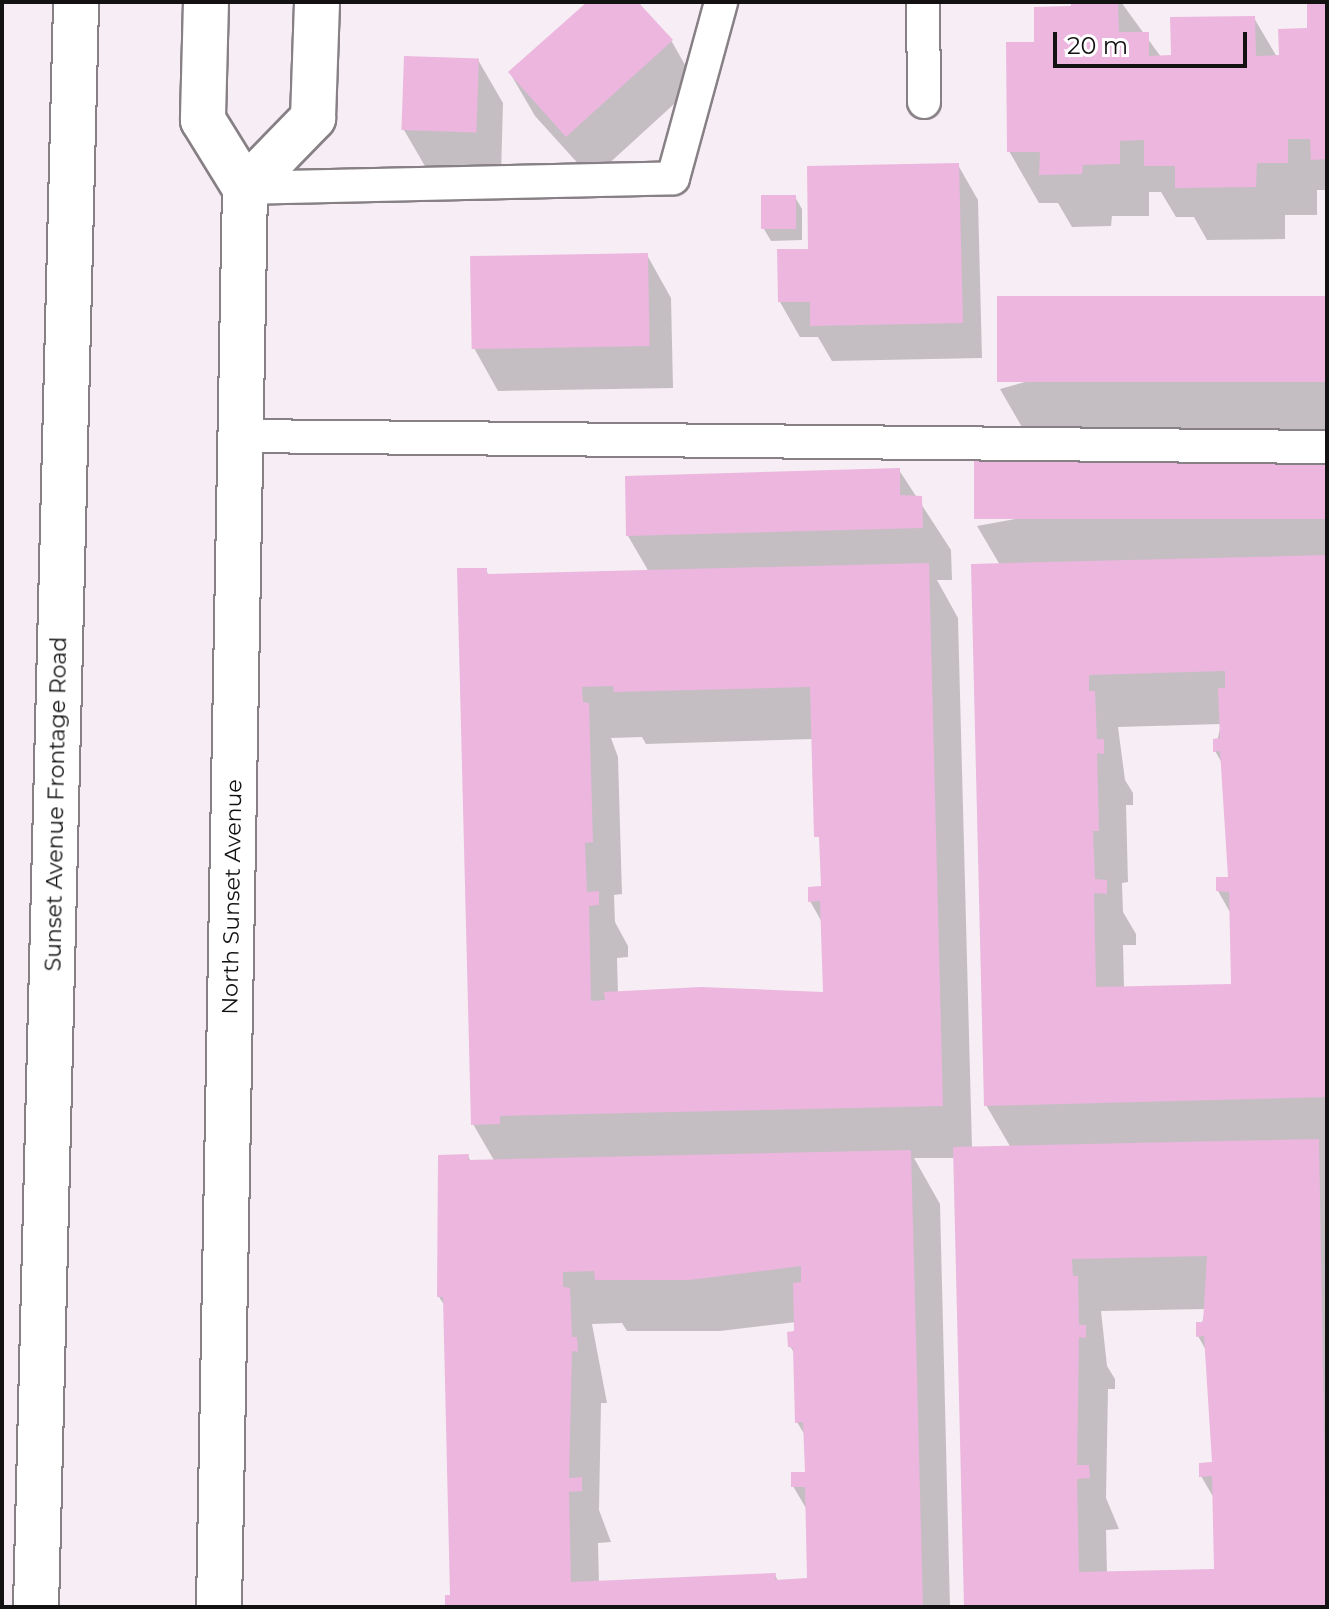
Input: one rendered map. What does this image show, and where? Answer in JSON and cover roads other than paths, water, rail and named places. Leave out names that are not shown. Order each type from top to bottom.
[{"type":"main road","name":"Sunset Avenue Frontage Road","points":[[36,1607],[76,2]]},
{"type":"main road","points":[[206,2],[203,120],[245,188],[313,118],[317,2]]},
{"type":"main road","name":"North Sunset Avenue","points":[[219,1607],[245,188]]},
{"type":"lane","points":[[245,188],[673,178],[721,2]]},
{"type":"lane","points":[[923,2],[924,102]]},
{"type":"lane","points":[[240,436],[1327,447]]}]
